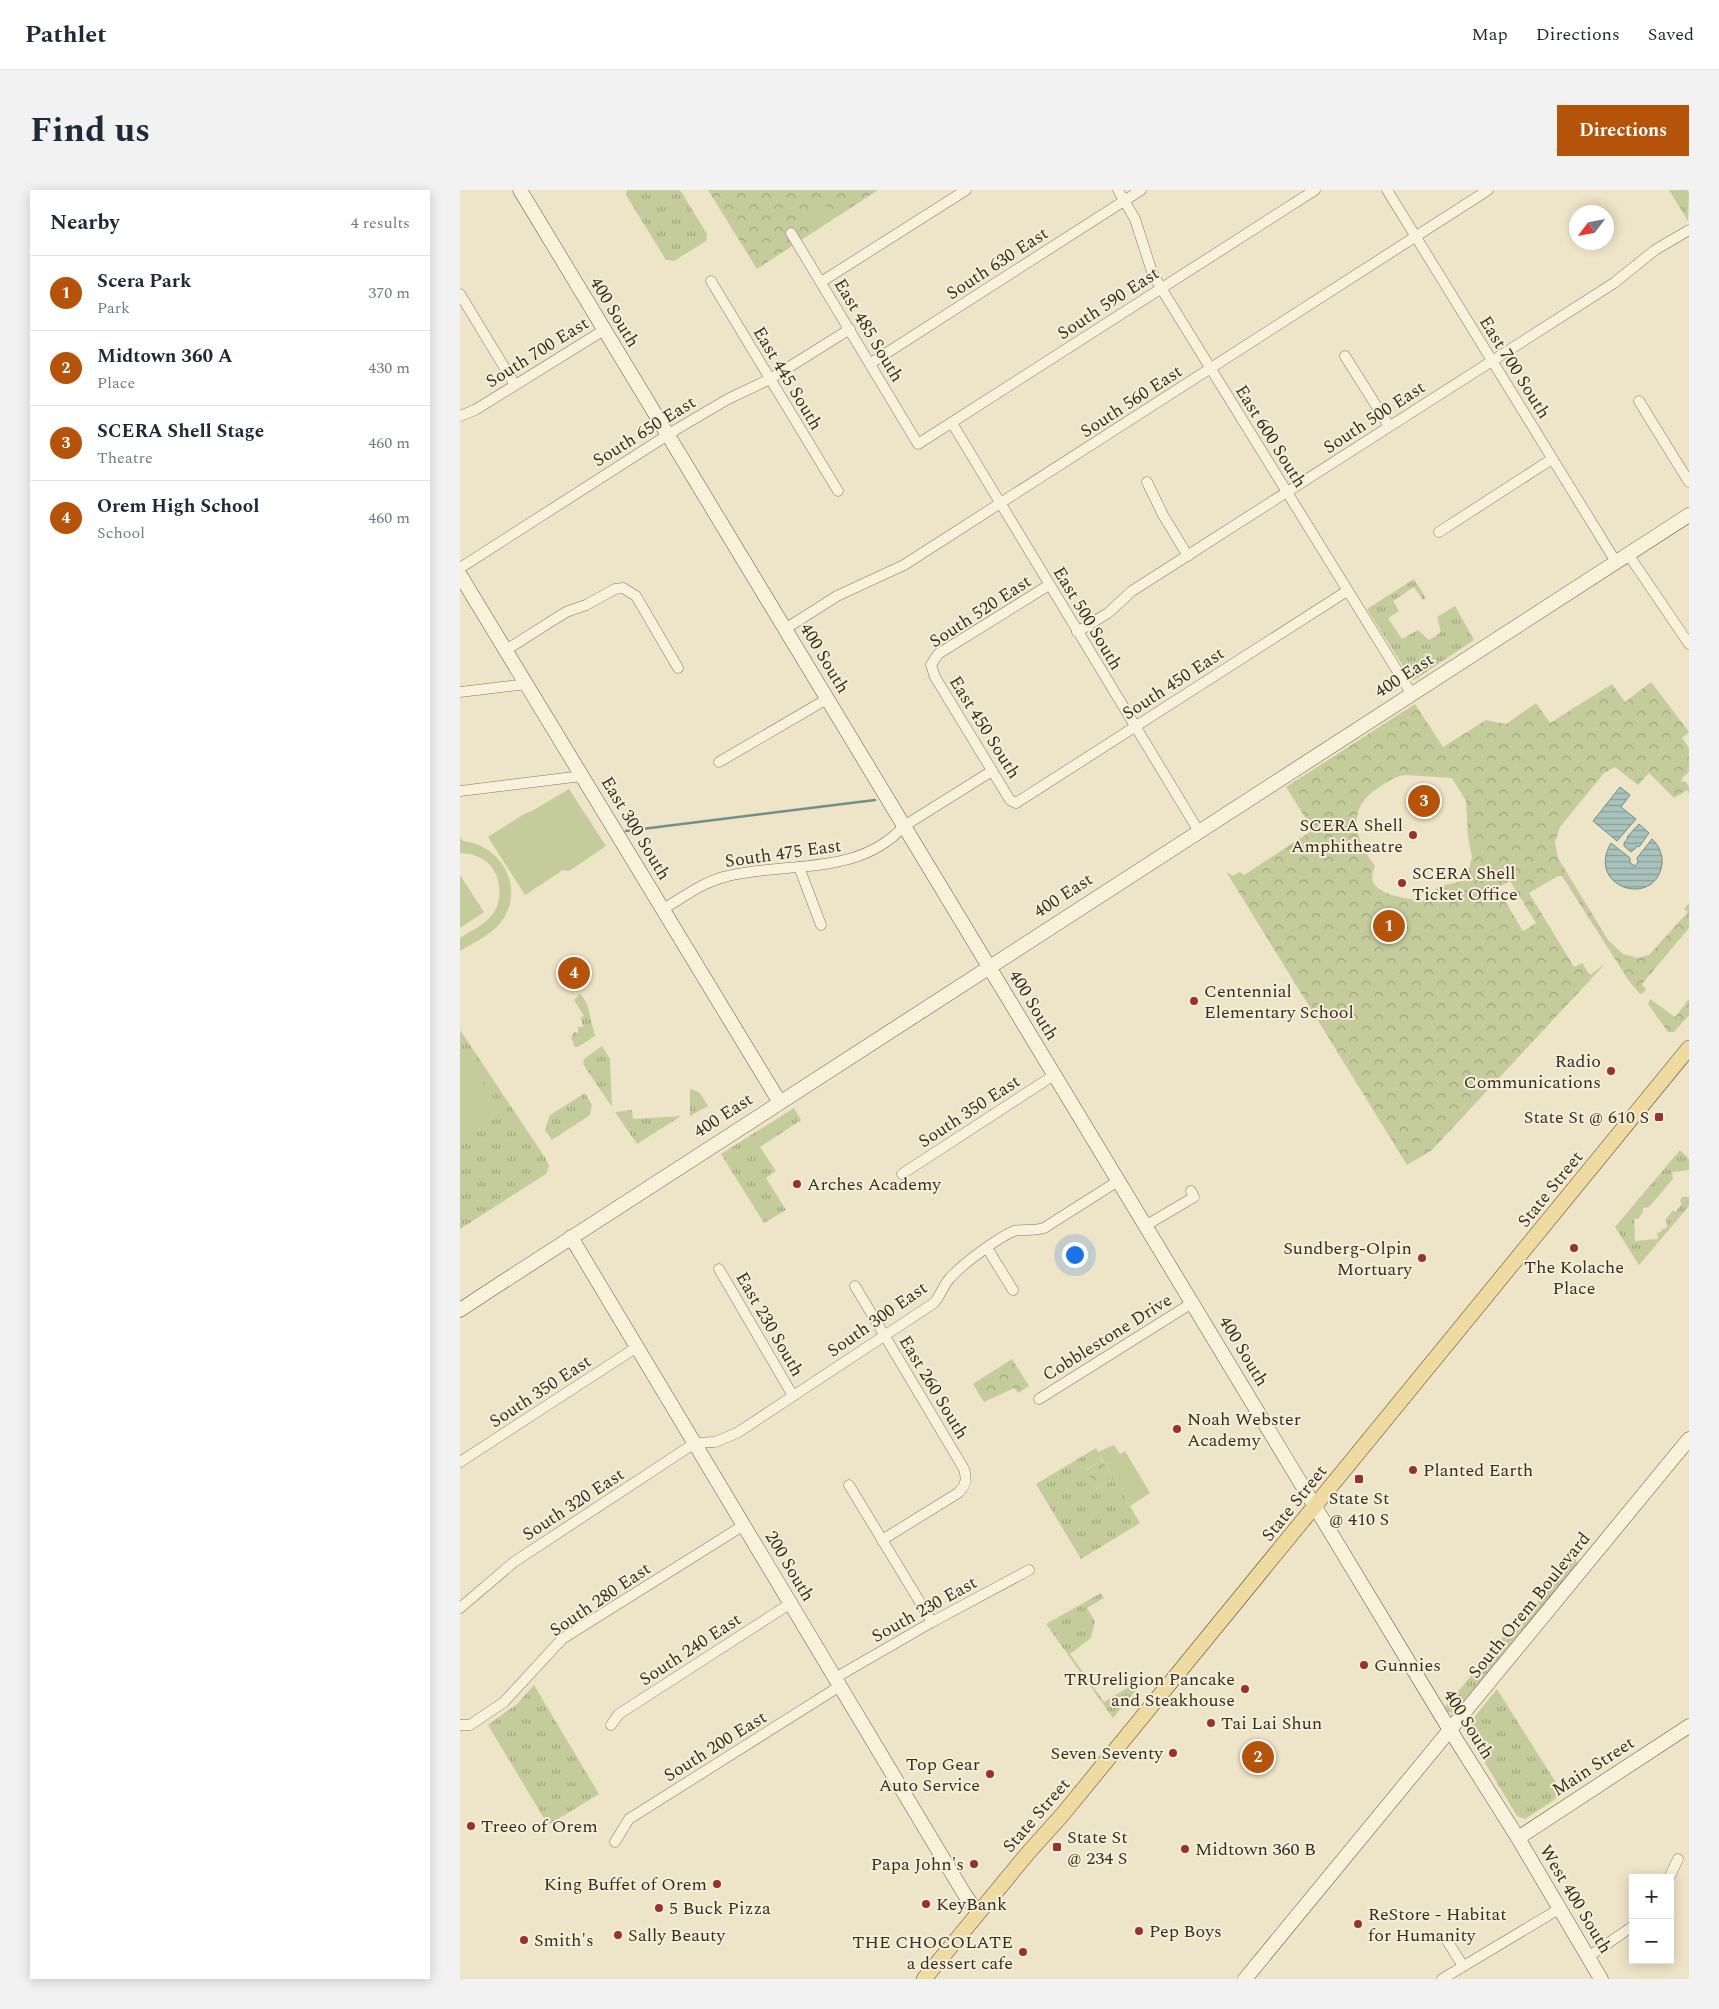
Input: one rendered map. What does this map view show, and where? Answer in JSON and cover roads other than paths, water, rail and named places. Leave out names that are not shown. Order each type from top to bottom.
[{"type":"main road","name":"State Street","points":[[924,1979],[1063,1814],[1689,1048]]},
{"type":"street","name":"400 South","points":[[520,190],[1118,1182],[1450,1730],[1518,1838]]},
{"type":"street","points":[[821,282],[966,190]]},
{"type":"street","name":"East 600 South","points":[[1118,190],[1135,218],[1152,272],[1161,288],[1411,693]]},
{"type":"street","name":"South 630 East","points":[[870,363],[1141,190]]},
{"type":"street","name":"South 590 East","points":[[918,444],[1315,190]]},
{"type":"street","name":"East 700 South","points":[[1387,190],[1552,458],[1622,558],[1689,644]]},
{"type":"street","name":"South 560 East","points":[[785,629],[837,596],[904,565],[1488,190]]},
{"type":"street","name":"South 500 East","points":[[1077,632],[1108,613],[1132,591],[1614,283],[1656,250],[1689,230]]},
{"type":"street","name":"East 485 South","points":[[791,233],[918,444]]},
{"type":"street","name":"East 445 South","points":[[711,281],[838,491]]},
{"type":"street","points":[[460,294],[515,385]]},
{"type":"street","name":"South 700 East","points":[[460,416],[475,410],[604,330]]},
{"type":"street","name":"South 650 East","points":[[460,568],[668,435],[728,399],[770,379],[850,330]]},
{"type":"street","points":[[1345,356],[1389,426]]},
{"type":"street","points":[[1639,400],[1689,482]]},
{"type":"street","name":"East 500 South","points":[[952,423],[1198,830]]},
{"type":"street","points":[[1439,532],[1552,458]]},
{"type":"street","points":[[1147,482],[1163,515],[1188,556]]},
{"type":"street","name":"400 East","points":[[460,1310],[779,1101],[1689,515]]},
{"type":"street","name":"East 300 South","points":[[460,575],[465,592],[506,650],[527,684],[779,1101]]},
{"type":"street","name":"South 520 East","points":[[931,665],[938,654],[1049,585]]},
{"type":"street","points":[[506,650],[566,612],[586,605],[615,589],[623,588],[636,596],[678,668]]},
{"type":"street","name":"South 450 East","points":[[1016,803],[1347,590]]},
{"type":"street","name":"East 450 South","points":[[931,665],[935,677],[992,771],[1010,800],[1016,803]]},
{"type":"street","points":[[460,692],[527,684]]},
{"type":"street","points":[[719,762],[827,699]]},
{"type":"street","name":"South 475 East","points":[[663,909],[699,887],[726,876],[859,857],[895,836],[904,826],[992,771]]},
{"type":"street","points":[[460,791],[582,776]]},
{"type":"street","points":[[799,867],[821,925]]},
{"type":"street","name":"South 350 East","points":[[902,1174],[1054,1075]]},
{"type":"street","name":"South 300 East","points":[[695,1443],[704,1444],[726,1438],[885,1336],[934,1303],[950,1278],[987,1248],[1014,1231],[1044,1228],[1118,1182]]},
{"type":"street","points":[[1145,1226],[1194,1197],[1191,1191]]},
{"type":"street","name":"200 South","points":[[571,1237],[965,1895],[978,1913]]},
{"type":"street","points":[[987,1248],[1014,1290]]},
{"type":"street","name":"East 230 South","points":[[719,1269],[793,1396]]},
{"type":"street","name":"East 260 South","points":[[855,1286],[964,1469],[966,1480],[963,1488],[958,1493],[882,1540]]},
{"type":"street","name":"Cobblestone Drive","points":[[1039,1399],[1192,1302]]},
{"type":"street","name":"South 350 East","points":[[460,1462],[637,1347]]},
{"type":"street","name":"South Orem Boulevard","points":[[1245,1979],[1689,1439]]},
{"type":"street","name":"South 320 East","points":[[460,1608],[522,1557],[695,1443]]},
{"type":"street","points":[[849,1485],[932,1622]]},
{"type":"street","name":"South 280 East","points":[[460,1725],[470,1725],[504,1702],[562,1639],[744,1525]]},
{"type":"street","name":"South 230 East","points":[[837,1682],[932,1622],[1029,1570]]},
{"type":"street","name":"South 240 East","points":[[611,1725],[619,1714],[790,1604]]},
{"type":"street","name":"South 200 East","points":[[615,1842],[630,1819],[837,1682]]},
{"type":"street","name":"Main Street","points":[[1518,1838],[1689,1726]]},
{"type":"street","name":"West 400 South","points":[[1518,1838],[1601,1979]]},
{"type":"street","points":[[1671,1874],[1678,1858]]},
{"type":"street","points":[[1442,1979],[1559,1909]]},
{"type":"street","points":[[1588,1957],[1629,1929]]},
{"type":"street","points":[[1446,1939],[1464,1966]]},
{"type":"water","points":[[1620,787],[1630,795],[1621,807],[1636,819],[1617,841],[1593,821]]},
{"type":"water","points":[[1639,824],[1649,833],[1639,847],[1631,852],[1624,846],[1624,843]]},
{"type":"water","points":[[1652,839],[1659,847],[1662,857],[1662,864],[1657,878],[1648,886],[1636,889],[1624,887],[1614,881],[1607,872],[1605,859],[1611,843],[1630,858],[1630,863],[1635,866],[1638,862],[1637,858]]},
{"type":"waterway","points":[[626,831],[875,800]]},
{"type":"place","name":"SCERA Shell Stage","points":[[1424,801]]},
{"type":"place","name":"SCERA Shell Amphitheatre","points":[[1413,835]]},
{"type":"place","name":"SCERA Shell Ticket Office","points":[[1402,883]]},
{"type":"place","name":"Scera Park","points":[[1389,926]]},
{"type":"place","name":"Orem High School","points":[[574,973]]},
{"type":"place","name":"Centennial Elementary School","points":[[1194,1001]]},
{"type":"place","name":"Radio Communications","points":[[1611,1071]]},
{"type":"place","name":"State St @ 610 S","points":[[1659,1117]]},
{"type":"place","name":"Arches Academy","points":[[797,1184]]},
{"type":"place","name":"The Kolache Place","points":[[1574,1248]]},
{"type":"place","name":"Sundberg-Olpin Mortuary","points":[[1422,1258]]},
{"type":"place","name":"Noah Webster Academy","points":[[1177,1429]]},
{"type":"place","name":"Planted Earth","points":[[1413,1470]]},
{"type":"place","name":"State St @ 410 S","points":[[1359,1479]]},
{"type":"place","name":"Gunnies","points":[[1364,1665]]},
{"type":"place","name":"TRUreligion Pancake and Steakhouse","points":[[1245,1689]]},
{"type":"place","name":"Tai Lai Shun","points":[[1211,1723]]},
{"type":"place","name":"Seven Seventy","points":[[1173,1753]]},
{"type":"place","name":"Midtown 360 A","points":[[1258,1757]]},
{"type":"place","name":"Top Gear Auto Service","points":[[990,1774]]},
{"type":"place","name":"Treeo of Orem","points":[[471,1826]]},
{"type":"place","name":"State St @ 234 S","points":[[1057,1847]]},
{"type":"place","name":"Midtown 360 B","points":[[1185,1849]]},
{"type":"place","name":"Papa John's","points":[[974,1864]]},
{"type":"place","name":"King Buffet of Orem","points":[[717,1884]]},
{"type":"place","name":"KeyBank","points":[[926,1904]]},
{"type":"place","name":"5 Buck Pizza","points":[[659,1908]]},
{"type":"place","name":"ReStore - Habitat for Humanity","points":[[1358,1924]]},
{"type":"place","name":"Pep Boys","points":[[1139,1931]]},
{"type":"place","name":"Sally Beauty","points":[[618,1935]]},
{"type":"place","name":"Smith's","points":[[524,1940]]},
{"type":"place","name":"THE CHOCOLATE a dessert cafe","points":[[1023,1952]]}]
